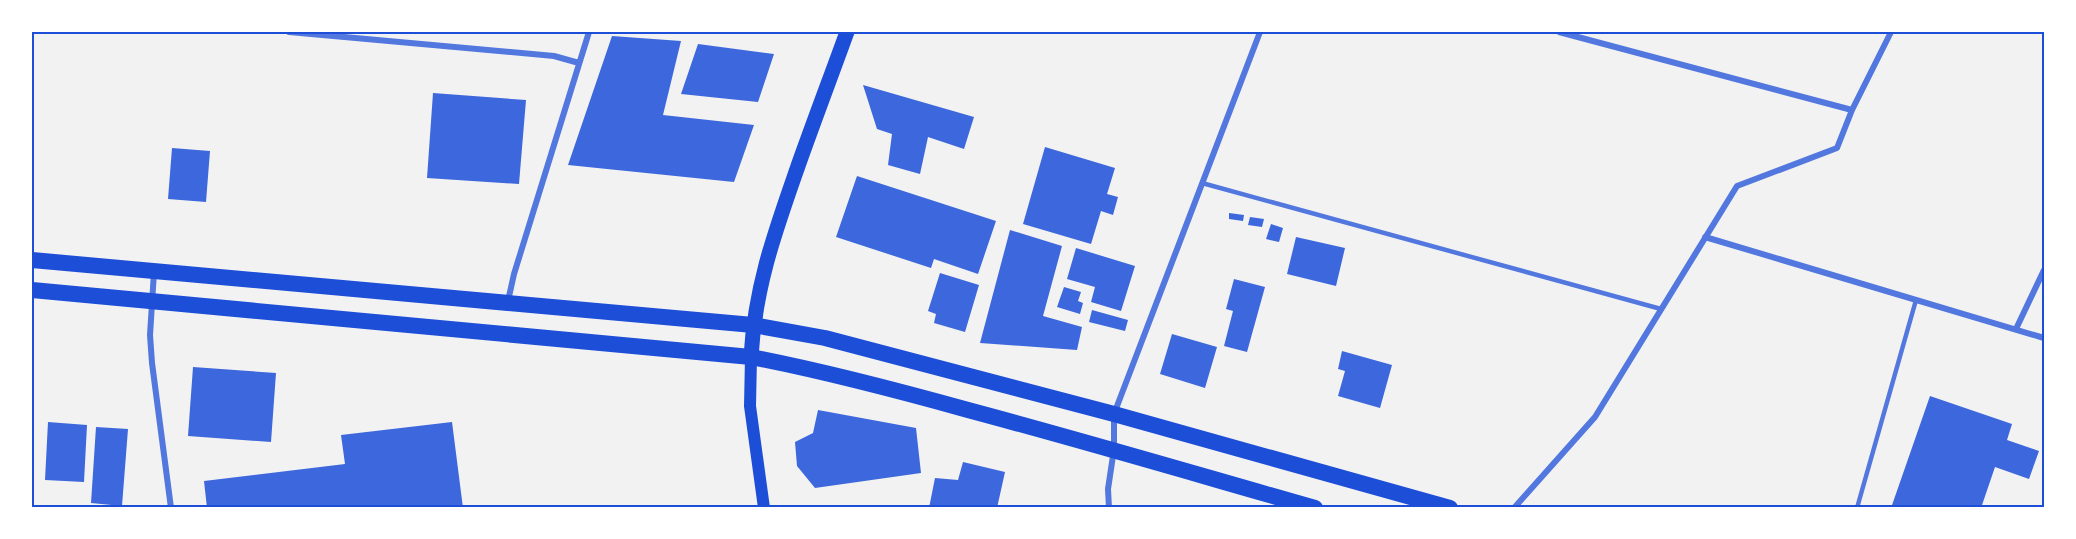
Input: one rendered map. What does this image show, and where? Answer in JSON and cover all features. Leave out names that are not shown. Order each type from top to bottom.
[{"type":"highway","points":[[32,260],[753,325],[825,338],[1114,414],[1450,507]]},
{"type":"highway","points":[[32,290],[751,357],[814,369],[1114,449],[1315,507]]},
{"type":"main road","points":[[764,507],[750,406],[753,325],[760,283],[770,244],[847,32]]},
{"type":"street","points":[[289,32],[554,56],[579,63]]},
{"type":"street","points":[[508,303],[514,274],[589,32]]},
{"type":"street","points":[[1109,507],[1108,489],[1114,449],[1114,414],[1260,32]]},
{"type":"street","points":[[1559,32],[1852,110]]},
{"type":"street","points":[[1514,507],[1595,417],[1737,186],[1837,148],[1852,110],[1890,32]]},
{"type":"street","points":[[1705,237],[2044,338]]},
{"type":"street","points":[[2016,329],[2044,270]]},
{"type":"street","points":[[154,272],[150,335],[152,363],[171,507]]},
{"type":"lane","points":[[1202,183],[1661,309]]},
{"type":"lane","points":[[1857,507],[1916,300]]},
{"type":"building","points":[[612,36],[681,41],[663,115],[754,125],[734,182],[568,165]]},
{"type":"building","points":[[698,44],[774,54],[758,102],[681,94]]},
{"type":"building","points":[[863,85],[974,117],[964,149],[928,137],[920,174],[888,165],[892,134],[877,129]]},
{"type":"building","points":[[433,93],[526,100],[519,184],[427,178]]},
{"type":"building","points":[[1045,147],[1115,168],[1107,194],[1118,197],[1113,215],[1101,211],[1091,244],[1023,224]]},
{"type":"building","points":[[172,148],[210,151],[206,202],[168,199]]},
{"type":"building","points":[[857,176],[996,221],[978,274],[934,259],[931,268],[836,237]]},
{"type":"building","points":[[1229,213],[1244,215],[1243,221],[1229,219]]},
{"type":"building","points":[[1250,217],[1264,219],[1262,227],[1248,225]]},
{"type":"building","points":[[1271,224],[1283,228],[1279,242],[1266,239]]},
{"type":"building","points":[[1010,230],[1062,246],[1043,316],[1082,327],[1077,350],[980,343]]},
{"type":"building","points":[[1296,237],[1345,248],[1336,286],[1287,274]]},
{"type":"building","points":[[1076,248],[1135,266],[1121,311],[1091,302],[1095,287],[1067,279]]},
{"type":"building","points":[[940,273],[979,285],[965,332],[934,323],[936,314],[928,311]]},
{"type":"building","points":[[1234,279],[1265,287],[1247,352],[1224,346],[1233,311],[1226,309]]},
{"type":"building","points":[[1064,287],[1081,292],[1078,301],[1083,303],[1080,314],[1057,307]]},
{"type":"building","points":[[1092,310],[1128,320],[1125,331],[1089,322]]},
{"type":"building","points":[[1172,334],[1217,347],[1205,388],[1160,374]]},
{"type":"building","points":[[1342,351],[1392,365],[1380,408],[1338,396],[1345,371],[1338,369]]},
{"type":"building","points":[[193,367],[276,373],[271,442],[188,436]]},
{"type":"building","points":[[1930,396],[2012,424],[2007,440],[2039,451],[2029,479],[1995,467],[1981,508],[1891,508]]},
{"type":"building","points":[[818,410],[916,428],[921,473],[815,488],[797,466],[795,442],[813,433]]},
{"type":"building","points":[[48,422],[87,425],[84,482],[45,480]]},
{"type":"building","points":[[452,422],[463,508],[207,508],[204,481],[345,464],[341,435]]},
{"type":"building","points":[[96,427],[128,429],[122,506],[91,503]]},
{"type":"building","points":[[963,462],[1005,472],[997,508],[929,508],[935,478],[958,480]]}]
